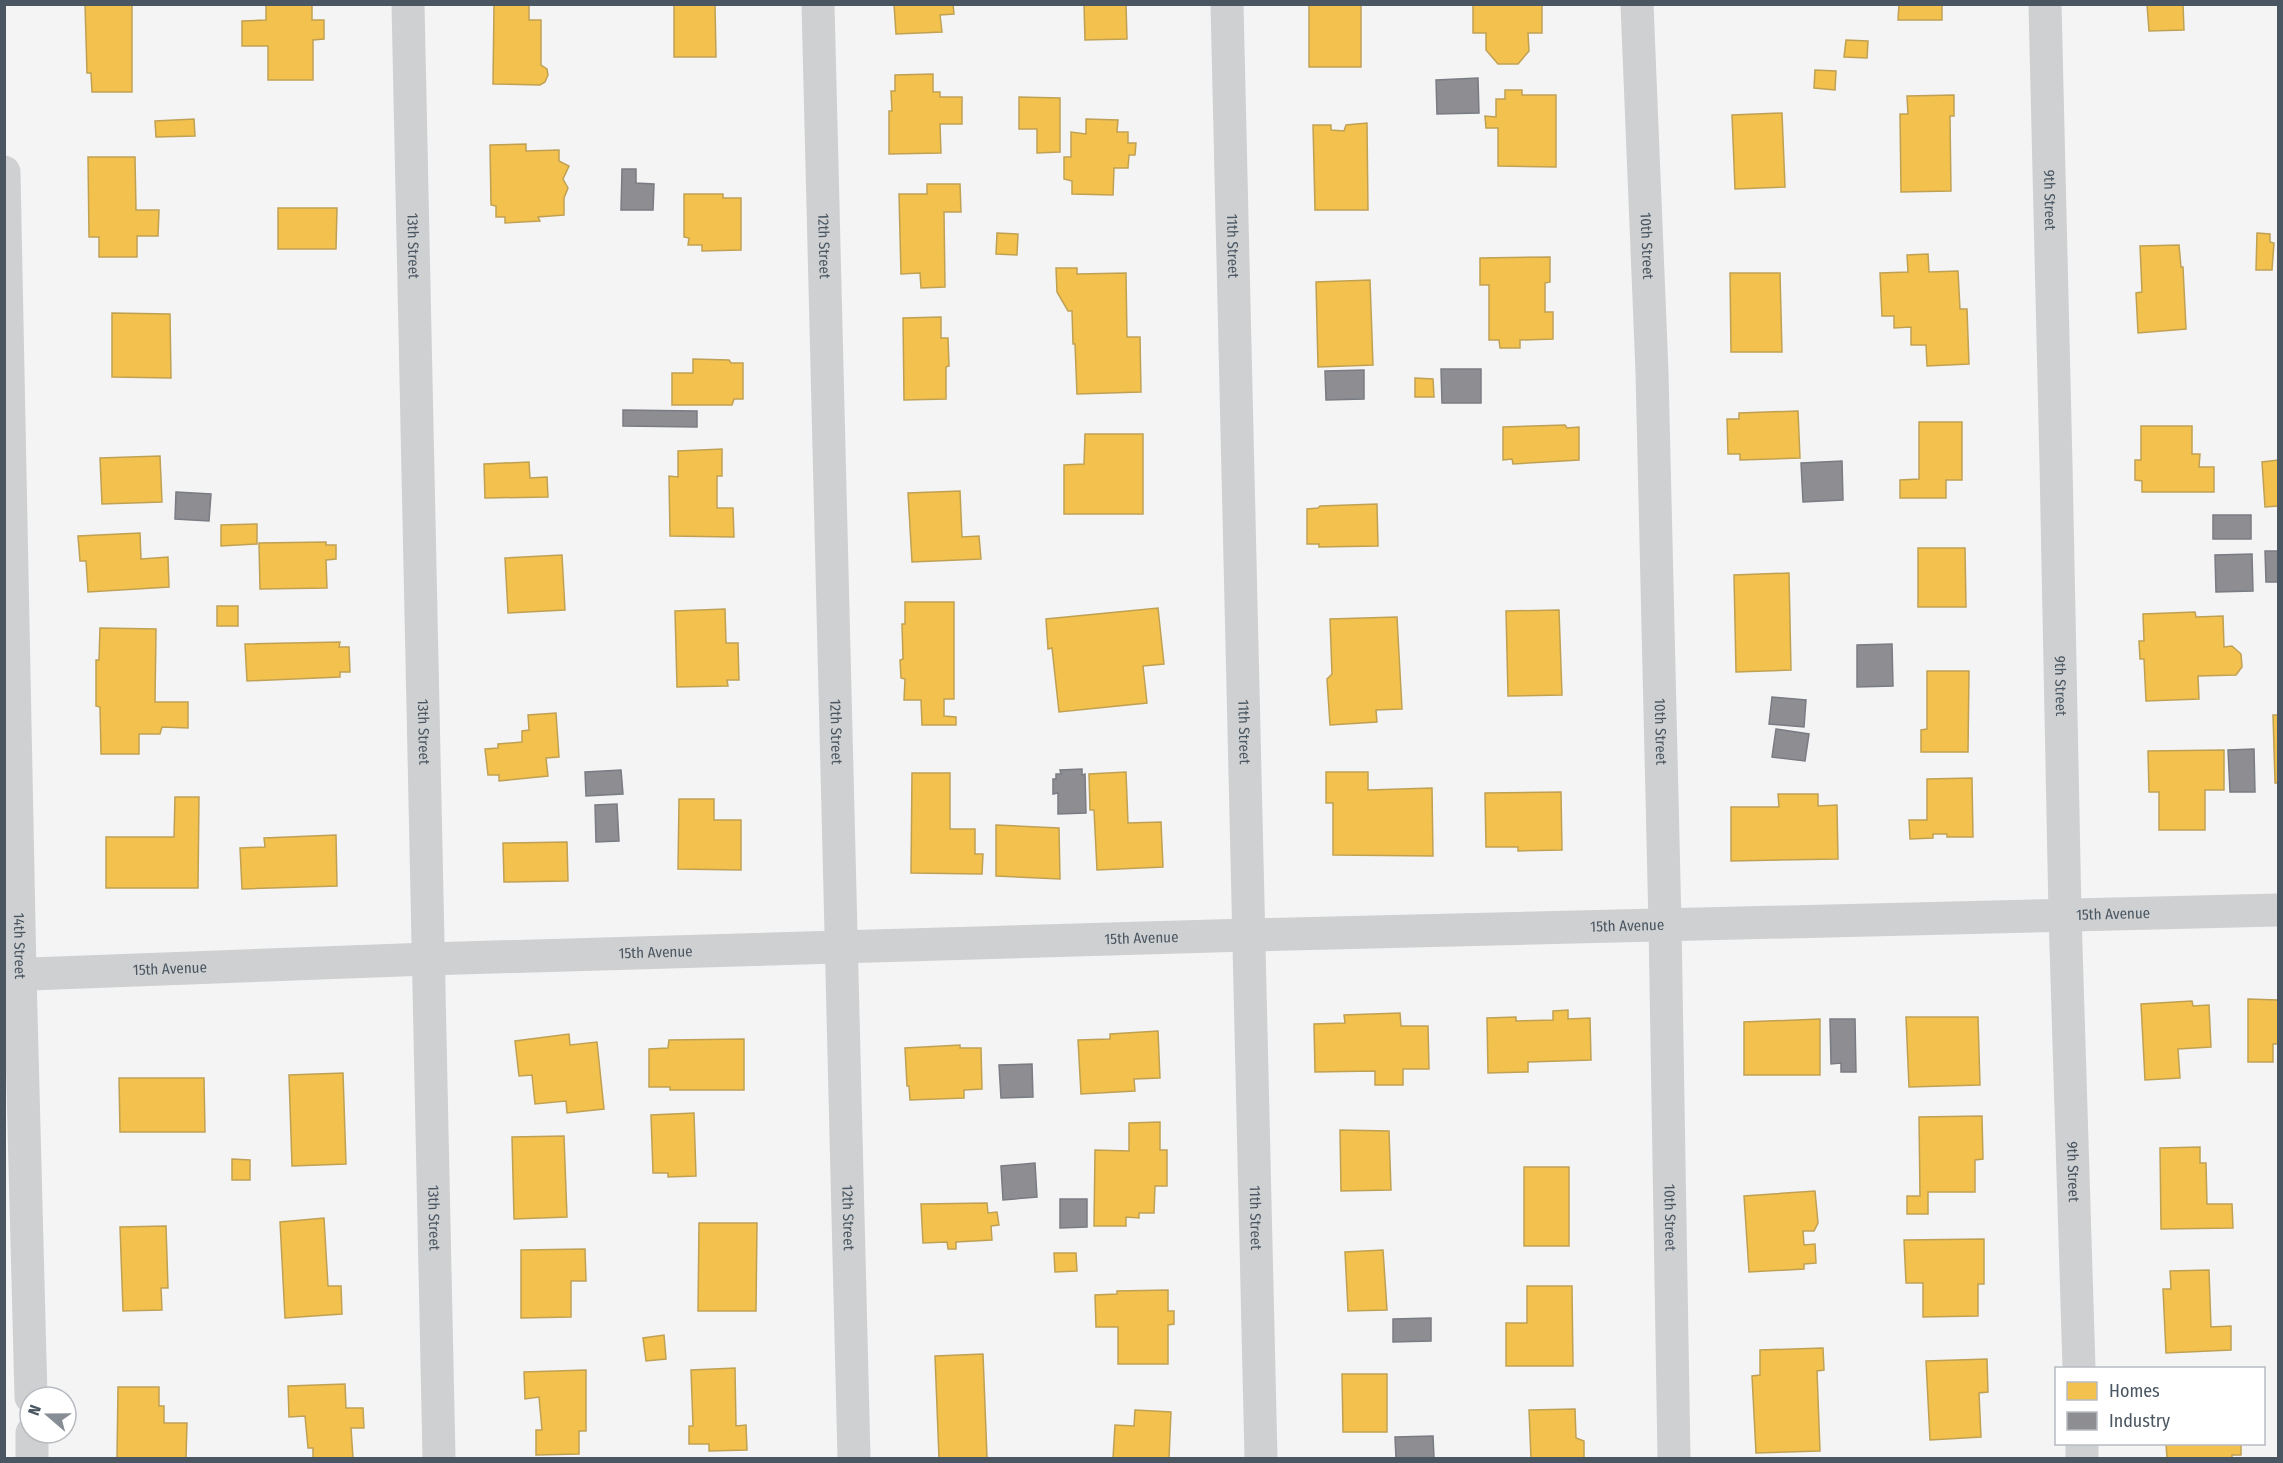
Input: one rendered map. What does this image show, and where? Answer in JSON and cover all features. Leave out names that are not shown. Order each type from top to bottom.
[{"type":"street","name":"13th Street","points":[[408,4],[439,1458]]},
{"type":"street","name":"12th Street","points":[[818,4],[854,1458]]},
{"type":"street","name":"11th Street","points":[[1227,4],[1262,1458]]},
{"type":"street","name":"10th Street","points":[[1637,4],[1652,372],[1665,924],[1674,1458]]},
{"type":"street","name":"9th Street","points":[[2044,4],[2065,914],[2079,1367]]},
{"type":"street","name":"14th Street","points":[[4,172],[12,974],[30,1385]]},
{"type":"street","name":"15th Avenue","points":[[12,974],[428,959],[843,949],[1248,935],[2278,910]]},
{"type":"building: Homes","points":[[85,4],[132,4],[132,92],[92,92],[91,73],[87,73]]},
{"type":"building: Homes","points":[[266,4],[312,4],[312,20],[324,20],[324,39],[313,40],[313,80],[268,80],[268,46],[242,46],[242,21],[266,20]]},
{"type":"building: Homes","points":[[494,4],[529,4],[529,20],[541,20],[541,65],[547,69],[548,75],[545,82],[540,85],[493,84]]},
{"type":"building: Homes","points":[[674,4],[715,4],[716,57],[674,57]]},
{"type":"building: Homes","points":[[894,4],[953,4],[954,14],[940,15],[942,32],[896,34]]},
{"type":"building: Homes","points":[[1084,4],[1126,4],[1127,39],[1085,40]]},
{"type":"building: Homes","points":[[1309,4],[1361,4],[1361,67],[1309,67]]},
{"type":"building: Homes","points":[[1473,4],[1542,4],[1542,33],[1528,33],[1529,51],[1518,64],[1498,64],[1486,50],[1486,33],[1473,33]]},
{"type":"building: Homes","points":[[1899,4],[1942,4],[1942,20],[1898,20]]},
{"type":"building: Homes","points":[[2147,4],[2183,4],[2184,30],[2149,31]]},
{"type":"building: Homes","points":[[1846,40],[1868,41],[1867,58],[1844,57]]},
{"type":"building: Homes","points":[[1815,70],[1836,71],[1835,90],[1814,88]]},
{"type":"building: Homes","points":[[933,74],[933,92],[940,92],[940,97],[962,97],[962,124],[940,124],[941,153],[889,154],[889,111],[892,111],[891,91],[895,91],[895,75]]},
{"type":"building: Homes","points":[[1505,90],[1522,90],[1522,95],[1556,95],[1556,167],[1498,166],[1498,128],[1486,128],[1485,116],[1496,117],[1496,99],[1505,99]]},
{"type":"building: Homes","points":[[1954,95],[1954,116],[1950,116],[1951,191],[1901,192],[1900,114],[1908,114],[1907,96]]},
{"type":"building: Homes","points":[[1019,97],[1060,98],[1060,152],[1037,153],[1037,129],[1019,129]]},
{"type":"building: Homes","points":[[1782,113],[1785,187],[1735,189],[1732,115]]},
{"type":"building: Homes","points":[[194,119],[195,136],[156,137],[155,121]]},
{"type":"building: Homes","points":[[1086,119],[1118,120],[1117,132],[1128,132],[1128,143],[1136,143],[1135,155],[1129,155],[1128,168],[1114,168],[1113,195],[1072,194],[1072,181],[1064,179],[1064,157],[1071,157],[1071,132],[1086,134]]},
{"type":"building: Homes","points":[[1367,123],[1368,210],[1315,210],[1313,125],[1331,125],[1331,130],[1344,131],[1346,125]]},
{"type":"building: Homes","points":[[526,144],[526,151],[559,150],[559,161],[569,166],[563,179],[568,188],[564,198],[564,215],[538,217],[540,221],[505,223],[505,217],[496,217],[496,206],[491,205],[490,145]]},
{"type":"building: Homes","points":[[88,157],[135,157],[136,210],[159,210],[158,236],[137,236],[137,257],[99,257],[99,237],[89,237]]},
{"type":"building: Homes","points":[[927,184],[960,184],[961,212],[944,212],[945,287],[921,288],[920,273],[901,274],[899,194],[927,194]]},
{"type":"building: Homes","points":[[684,194],[723,194],[723,198],[741,198],[741,250],[702,251],[702,245],[688,245],[689,238],[684,237]]},
{"type":"building: Homes","points":[[278,208],[337,208],[336,249],[278,249]]},
{"type":"building: Homes","points":[[997,233],[1018,234],[1017,255],[996,254]]},
{"type":"building: Homes","points":[[2257,233],[2270,234],[2270,242],[2274,243],[2272,270],[2256,270]]},
{"type":"building: Homes","points":[[2179,245],[2181,267],[2183,267],[2186,329],[2138,333],[2136,293],[2142,292],[2140,246]]},
{"type":"building: Homes","points":[[1928,254],[1929,272],[1958,271],[1960,309],[1967,309],[1969,364],[1927,366],[1926,345],[1911,345],[1911,327],[1894,328],[1894,316],[1882,316],[1880,273],[1908,272],[1907,255]]},
{"type":"building: Homes","points":[[1550,257],[1550,282],[1545,283],[1545,312],[1553,312],[1553,339],[1520,340],[1520,348],[1500,348],[1499,340],[1489,340],[1489,285],[1480,285],[1480,258]]},
{"type":"building: Homes","points":[[1056,268],[1077,268],[1077,274],[1126,273],[1127,337],[1140,337],[1141,392],[1077,394],[1072,311],[1068,311],[1057,292]]},
{"type":"building: Homes","points":[[1730,273],[1780,273],[1782,352],[1731,352]]},
{"type":"building: Homes","points":[[1370,280],[1373,365],[1318,367],[1316,282]]},
{"type":"building: Homes","points":[[112,313],[170,314],[171,378],[112,377]]},
{"type":"building: Homes","points":[[941,317],[941,338],[948,338],[949,366],[946,367],[946,399],[904,400],[903,318]]},
{"type":"building: Homes","points":[[693,359],[729,360],[731,363],[743,363],[743,399],[734,399],[732,405],[672,405],[672,373],[693,373]]},
{"type":"building: Homes","points":[[1415,378],[1433,379],[1434,397],[1415,397]]},
{"type":"building: Homes","points":[[1798,411],[1800,458],[1740,460],[1740,454],[1728,454],[1727,419],[1739,419],[1739,413]]},
{"type":"building: Homes","points":[[1919,422],[1962,422],[1962,480],[1946,480],[1946,498],[1900,498],[1900,480],[1919,479]]},
{"type":"building: Homes","points":[[1565,425],[1567,428],[1579,427],[1579,460],[1513,464],[1512,459],[1503,460],[1503,427]]},
{"type":"building: Homes","points":[[2141,426],[2192,426],[2192,454],[2200,454],[2199,467],[2214,467],[2214,492],[2142,492],[2142,481],[2135,480],[2135,460],[2141,460]]},
{"type":"building: Homes","points":[[1085,434],[1143,434],[1143,514],[1064,514],[1064,465],[1084,464]]},
{"type":"building: Homes","points":[[722,449],[722,476],[717,476],[717,508],[733,508],[734,537],[670,536],[669,476],[678,477],[678,451]]},
{"type":"building: Homes","points":[[160,456],[162,502],[102,504],[100,458]]},
{"type":"building: Homes","points":[[2278,460],[2278,506],[2265,507],[2262,462]]},
{"type":"building: Homes","points":[[529,462],[530,478],[547,477],[548,497],[485,498],[484,464]]},
{"type":"building: Homes","points":[[960,491],[962,537],[979,536],[981,559],[912,562],[908,493]]},
{"type":"building: Homes","points":[[1377,504],[1378,546],[1319,547],[1319,544],[1307,544],[1307,509],[1320,506]]},
{"type":"building: Homes","points":[[257,524],[257,544],[221,546],[221,525]]},
{"type":"building: Homes","points":[[140,533],[141,559],[168,557],[169,587],[88,592],[86,561],[80,561],[78,536]]},
{"type":"building: Homes","points":[[326,542],[326,545],[336,545],[336,559],[326,560],[327,588],[260,589],[259,543]]},
{"type":"building: Homes","points":[[1918,548],[1965,548],[1966,607],[1918,607]]},
{"type":"building: Homes","points":[[562,555],[565,610],[508,613],[505,558]]},
{"type":"building: Homes","points":[[1789,573],[1791,670],[1736,672],[1734,575]]},
{"type":"building: Homes","points":[[905,602],[954,602],[954,699],[944,699],[944,716],[956,717],[956,725],[922,725],[921,700],[904,700],[905,679],[901,678],[900,660],[903,659],[902,624],[905,624]]},
{"type":"building: Homes","points":[[217,606],[238,606],[238,626],[217,626]]},
{"type":"building: Homes","points":[[1158,608],[1164,664],[1143,666],[1147,703],[1059,712],[1052,648],[1048,649],[1046,619]]},
{"type":"building: Homes","points":[[725,609],[726,643],[738,643],[739,680],[727,680],[728,686],[677,687],[675,611]]},
{"type":"building: Homes","points":[[1559,610],[1562,695],[1508,696],[1506,611]]},
{"type":"building: Homes","points":[[2195,612],[2196,617],[2223,616],[2224,647],[2232,646],[2241,654],[2242,667],[2236,675],[2198,676],[2199,699],[2146,701],[2144,659],[2140,659],[2139,641],[2144,641],[2143,614]]},
{"type":"building: Homes","points":[[1397,617],[1402,709],[1376,710],[1377,722],[1330,725],[1327,679],[1332,674],[1330,619]]},
{"type":"building: Homes","points":[[100,628],[156,629],[155,702],[188,702],[188,728],[162,727],[160,734],[139,734],[139,754],[101,754],[100,707],[96,706],[96,660],[99,660]]},
{"type":"building: Homes","points":[[340,642],[339,647],[349,647],[350,672],[340,672],[340,677],[247,681],[245,644]]},
{"type":"building: Homes","points":[[1927,671],[1969,671],[1968,752],[1921,752],[1921,730],[1927,729]]},
{"type":"building: Homes","points":[[556,713],[559,757],[546,758],[548,776],[499,781],[499,775],[488,775],[485,749],[498,748],[498,744],[522,742],[522,731],[529,730],[528,715]]},
{"type":"building: Homes","points":[[2273,715],[2278,715],[2278,783],[2275,783]]},
{"type":"building: Homes","points":[[2224,750],[2224,790],[2205,790],[2205,830],[2159,830],[2159,792],[2149,792],[2148,751]]},
{"type":"building: Homes","points":[[1126,772],[1128,823],[1161,822],[1163,867],[1097,870],[1094,810],[1090,810],[1089,774]]},
{"type":"building: Homes","points":[[1326,772],[1368,772],[1368,790],[1432,788],[1433,856],[1333,855],[1333,803],[1326,803]]},
{"type":"building: Homes","points":[[912,773],[950,773],[950,829],[975,829],[975,854],[983,854],[982,874],[911,873]]},
{"type":"building: Homes","points":[[1972,778],[1973,837],[1947,837],[1947,834],[1933,834],[1933,838],[1910,839],[1909,820],[1927,820],[1927,779]]},
{"type":"building: Homes","points":[[1561,792],[1562,850],[1518,851],[1518,847],[1486,847],[1485,793]]},
{"type":"building: Homes","points":[[1778,794],[1818,794],[1818,806],[1837,805],[1838,859],[1731,861],[1731,807],[1779,807]]},
{"type":"building: Homes","points":[[175,797],[199,797],[198,888],[106,888],[106,837],[174,837]]},
{"type":"building: Homes","points":[[679,799],[714,799],[714,820],[741,820],[741,870],[678,869]]},
{"type":"building: Homes","points":[[996,825],[1059,828],[1060,879],[996,876]]},
{"type":"building: Homes","points":[[336,835],[337,886],[242,889],[240,848],[265,847],[264,838]]},
{"type":"building: Homes","points":[[567,842],[568,881],[504,882],[503,843]]},
{"type":"building: Homes","points":[[2248,999],[2278,1000],[2278,1044],[2273,1044],[2273,1062],[2248,1062]]},
{"type":"building: Homes","points":[[2192,1001],[2193,1006],[2209,1005],[2211,1047],[2178,1049],[2180,1078],[2145,1080],[2141,1004]]},
{"type":"building: Homes","points":[[1568,1010],[1568,1019],[1590,1018],[1591,1060],[1528,1062],[1528,1072],[1488,1073],[1487,1018],[1516,1017],[1516,1021],[1553,1020],[1553,1011]]},
{"type":"building: Homes","points":[[1400,1013],[1401,1026],[1428,1026],[1429,1069],[1403,1069],[1403,1085],[1375,1085],[1375,1071],[1315,1072],[1314,1024],[1345,1023],[1344,1015]]},
{"type":"building: Homes","points":[[1906,1017],[1978,1017],[1980,1085],[1909,1087]]},
{"type":"building: Homes","points":[[1820,1019],[1820,1075],[1744,1075],[1744,1022]]},
{"type":"building: Homes","points":[[1158,1031],[1160,1078],[1134,1079],[1135,1091],[1081,1094],[1078,1040],[1110,1039],[1110,1034]]},
{"type":"building: Homes","points":[[569,1034],[570,1045],[597,1042],[604,1109],[567,1113],[566,1101],[535,1104],[532,1075],[519,1076],[515,1041]]},
{"type":"building: Homes","points":[[744,1039],[744,1090],[670,1090],[670,1087],[649,1087],[649,1049],[668,1048],[669,1040]]},
{"type":"building: Homes","points":[[960,1045],[960,1048],[981,1048],[982,1089],[964,1090],[964,1098],[910,1100],[905,1048]]},
{"type":"building: Homes","points":[[343,1073],[346,1164],[292,1166],[289,1075]]},
{"type":"building: Homes","points":[[119,1078],[204,1078],[205,1132],[120,1132]]},
{"type":"building: Homes","points":[[694,1113],[696,1176],[668,1177],[668,1173],[653,1173],[651,1115]]},
{"type":"building: Homes","points":[[1982,1116],[1983,1159],[1975,1160],[1975,1192],[1928,1192],[1928,1214],[1907,1214],[1907,1196],[1920,1196],[1919,1117]]},
{"type":"building: Homes","points":[[1160,1122],[1160,1150],[1167,1150],[1167,1186],[1155,1186],[1154,1213],[1139,1213],[1139,1218],[1126,1217],[1126,1226],[1094,1226],[1095,1150],[1129,1151],[1129,1123]]},
{"type":"building: Homes","points":[[1340,1130],[1389,1131],[1391,1190],[1341,1191]]},
{"type":"building: Homes","points":[[564,1136],[567,1217],[514,1219],[512,1137]]},
{"type":"building: Homes","points":[[2200,1147],[2200,1163],[2206,1163],[2207,1204],[2232,1204],[2233,1228],[2161,1229],[2160,1148]]},
{"type":"building: Homes","points":[[232,1159],[250,1160],[250,1180],[232,1180]]},
{"type":"building: Homes","points":[[1524,1167],[1569,1167],[1569,1246],[1524,1246]]},
{"type":"building: Homes","points":[[1815,1191],[1818,1223],[1814,1231],[1803,1231],[1804,1245],[1815,1244],[1816,1263],[1804,1264],[1804,1269],[1749,1272],[1744,1196]]},
{"type":"building: Homes","points":[[987,1203],[988,1213],[997,1212],[999,1225],[991,1226],[992,1240],[956,1242],[956,1249],[948,1249],[947,1242],[923,1243],[921,1204]]},
{"type":"building: Homes","points":[[324,1218],[328,1286],[341,1286],[342,1314],[285,1318],[280,1222]]},
{"type":"building: Homes","points":[[699,1223],[757,1223],[756,1311],[698,1311]]},
{"type":"building: Homes","points":[[166,1226],[168,1288],[161,1288],[162,1310],[123,1311],[120,1227]]},
{"type":"building: Homes","points":[[1984,1239],[1984,1284],[1978,1284],[1978,1316],[1923,1317],[1923,1283],[1906,1283],[1904,1240]]},
{"type":"building: Homes","points":[[585,1249],[586,1281],[571,1281],[571,1317],[521,1318],[521,1250]]},
{"type":"building: Homes","points":[[1383,1250],[1387,1310],[1348,1311],[1345,1252]]},
{"type":"building: Homes","points":[[1054,1253],[1076,1253],[1077,1271],[1055,1272]]},
{"type":"building: Homes","points":[[2209,1270],[2211,1327],[2231,1326],[2231,1350],[2166,1353],[2163,1289],[2171,1289],[2170,1271]]},
{"type":"building: Homes","points":[[1527,1286],[1572,1286],[1573,1366],[1506,1366],[1506,1323],[1527,1323]]},
{"type":"building: Homes","points":[[1168,1290],[1168,1311],[1174,1311],[1174,1324],[1168,1325],[1168,1364],[1118,1364],[1118,1327],[1096,1327],[1095,1295],[1117,1294],[1117,1291]]},
{"type":"building: Homes","points":[[664,1335],[666,1359],[646,1361],[643,1338]]},
{"type":"building: Homes","points":[[1823,1348],[1824,1370],[1817,1371],[1820,1451],[1756,1453],[1752,1376],[1760,1375],[1760,1350]]},
{"type":"building: Homes","points":[[983,1354],[987,1458],[939,1458],[935,1356]]},
{"type":"building: Homes","points":[[1987,1359],[1988,1392],[1979,1393],[1981,1437],[1930,1440],[1926,1361]]},
{"type":"building: Homes","points":[[735,1368],[736,1426],[746,1425],[747,1450],[709,1451],[709,1444],[689,1444],[689,1426],[693,1426],[691,1370]]},
{"type":"building: Homes","points":[[586,1370],[586,1431],[579,1431],[579,1454],[536,1455],[536,1430],[542,1430],[539,1397],[525,1399],[524,1372]]},
{"type":"building: Homes","points":[[1342,1374],[1387,1374],[1387,1432],[1343,1432]]},
{"type":"building: Homes","points":[[345,1384],[346,1408],[363,1408],[364,1428],[351,1428],[353,1458],[313,1458],[313,1448],[308,1448],[305,1416],[289,1417],[288,1386]]},
{"type":"building: Homes","points":[[118,1387],[159,1387],[159,1406],[164,1406],[164,1423],[187,1423],[186,1458],[117,1458]]},
{"type":"building: Homes","points":[[1575,1409],[1576,1438],[1584,1441],[1584,1458],[1531,1458],[1529,1410]]},
{"type":"building: Homes","points":[[1135,1410],[1171,1412],[1169,1458],[1113,1458],[1115,1425],[1134,1426]]},
{"type":"building: Homes","points":[[2166,1445],[2241,1445],[2241,1455],[2232,1455],[2232,1458],[2167,1458]]},
{"type":"building: Industry","points":[[1478,78],[1479,113],[1437,114],[1436,80]]},
{"type":"building: Industry","points":[[622,169],[636,169],[636,183],[654,184],[653,210],[621,210]]},
{"type":"building: Industry","points":[[1441,369],[1481,369],[1481,403],[1442,403]]},
{"type":"building: Industry","points":[[1364,370],[1364,399],[1326,400],[1325,371]]},
{"type":"building: Industry","points":[[623,410],[697,411],[697,427],[623,426]]},
{"type":"building: Industry","points":[[1842,461],[1843,500],[1803,502],[1801,463]]},
{"type":"building: Industry","points":[[176,492],[211,494],[209,521],[175,519]]},
{"type":"building: Industry","points":[[2213,515],[2251,515],[2251,539],[2213,539]]},
{"type":"building: Industry","points":[[2265,551],[2278,551],[2278,582],[2266,582]]},
{"type":"building: Industry","points":[[2252,554],[2253,591],[2216,592],[2215,555]]},
{"type":"building: Industry","points":[[1892,644],[1893,686],[1857,687],[1857,645]]},
{"type":"building: Industry","points":[[1772,697],[1806,700],[1804,727],[1769,724]]},
{"type":"building: Industry","points":[[1776,729],[1809,734],[1805,761],[1772,757]]},
{"type":"building: Industry","points":[[2254,749],[2255,792],[2230,792],[2228,750]]},
{"type":"building: Industry","points":[[1082,769],[1082,775],[1085,774],[1086,813],[1058,814],[1058,793],[1053,794],[1053,779],[1056,779],[1056,774],[1061,774],[1060,770]]},
{"type":"building: Industry","points":[[621,770],[623,794],[586,796],[585,772]]},
{"type":"building: Industry","points":[[617,804],[619,841],[596,842],[595,805]]},
{"type":"building: Industry","points":[[1830,1019],[1855,1019],[1856,1072],[1841,1072],[1841,1063],[1831,1064]]},
{"type":"building: Industry","points":[[1032,1064],[1033,1097],[1001,1098],[999,1065]]},
{"type":"building: Industry","points":[[1035,1163],[1037,1197],[1003,1200],[1001,1166]]},
{"type":"building: Industry","points":[[1060,1199],[1087,1199],[1087,1227],[1060,1228]]},
{"type":"building: Industry","points":[[1431,1318],[1431,1341],[1393,1342],[1393,1319]]},
{"type":"building: Industry","points":[[1433,1436],[1434,1458],[1396,1458],[1395,1437]]}]
